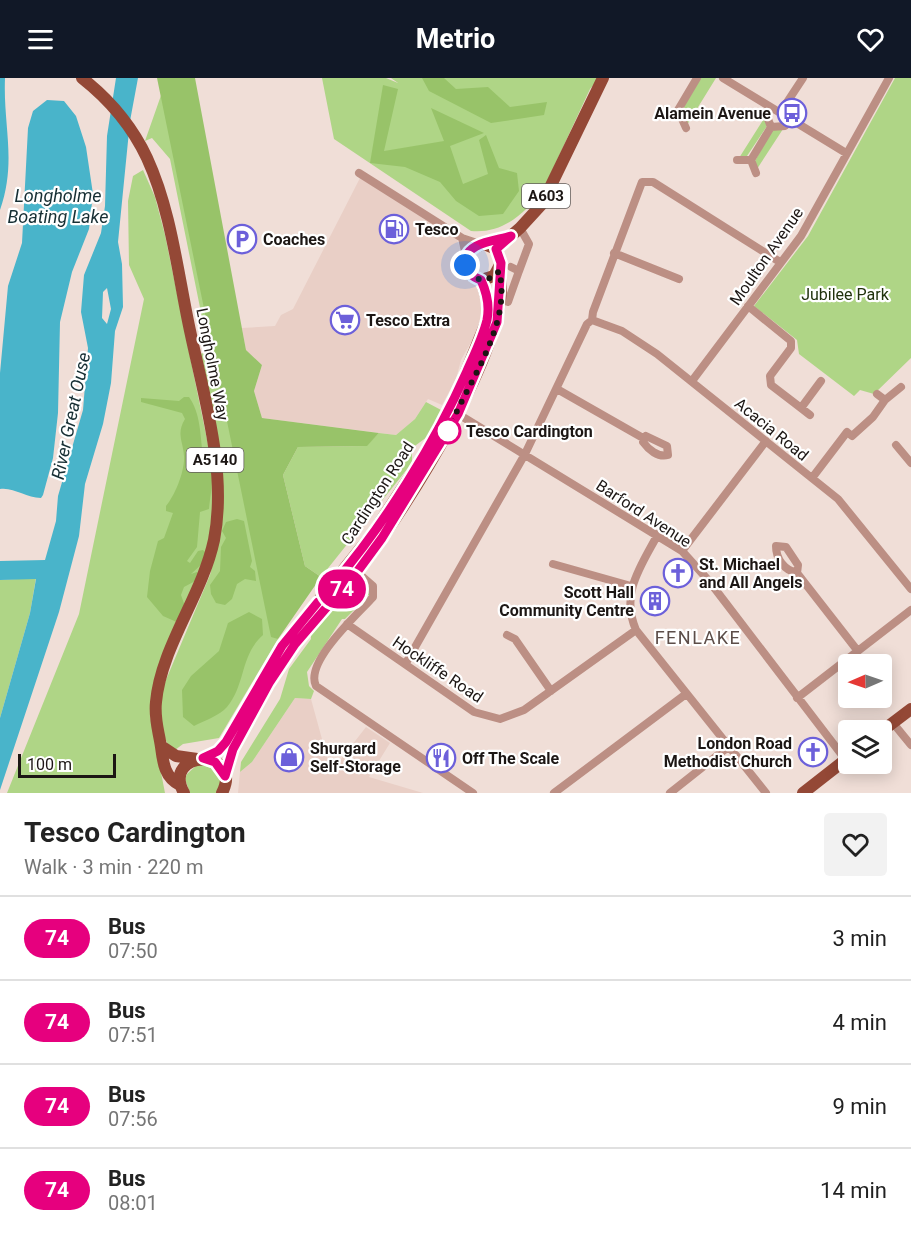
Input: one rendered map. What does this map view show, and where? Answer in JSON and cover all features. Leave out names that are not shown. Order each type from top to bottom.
[{"type":"main road","name":"Longholme Way","points":[[82,78],[120,115],[152,169],[166,214],[215,460],[218,502],[214,539],[205,572],[166,664],[157,693],[155,717],[166,770],[172,781],[182,789]]},
{"type":"main road","name":"A603","points":[[487,246],[516,232],[542,204],[603,78]]},
{"type":"main road","points":[[487,246],[509,270],[481,280],[470,275],[465,265],[466,256],[471,248],[487,246]]},
{"type":"main road","name":"Cardington Road","points":[[225,786],[233,749],[269,683],[309,627],[357,572],[458,414],[497,322],[501,279],[509,270]]},
{"type":"main road","name":"Cardington Road","points":[[182,789],[182,771],[200,758],[218,751],[226,742],[282,646],[348,566],[420,461],[456,396],[482,334],[488,303],[481,280]]},
{"type":"main road","points":[[893,723],[911,709]]},
{"type":"main road","points":[[161,746],[176,756],[215,762],[225,786]]},
{"type":"main road","points":[[803,793],[838,765]]},
{"type":"street","points":[[686,128],[678,110],[697,78]]},
{"type":"street","points":[[723,78],[846,153]]},
{"type":"street","points":[[780,113],[803,78]]},
{"type":"street","name":"Moulton Avenue","points":[[692,381],[801,236],[889,78]]},
{"type":"street","points":[[770,107],[766,114],[771,127]]},
{"type":"street","points":[[771,127],[785,126],[791,120]]},
{"type":"street","points":[[751,160],[771,127]]},
{"type":"street","points":[[737,160],[751,160]]},
{"type":"street","points":[[751,160],[756,173]]},
{"type":"street","points":[[359,173],[462,238],[487,246]]},
{"type":"street","points":[[406,663],[525,454],[587,324],[592,320],[642,182],[654,182],[780,262]]},
{"type":"street","name":"Cardington Road","points":[[508,302],[509,270],[529,244],[516,232]]},
{"type":"street","points":[[462,238],[466,256]]},
{"type":"street","points":[[614,254],[679,279]]},
{"type":"street","points":[[748,306],[791,341],[791,348],[770,376],[771,384],[810,415]]},
{"type":"street","name":"Acacia Road","points":[[592,320],[638,340],[838,499],[911,589]]},
{"type":"street","points":[[801,408],[821,381]]},
{"type":"street","points":[[812,478],[847,432],[852,436],[873,417],[885,400],[901,387]]},
{"type":"street","points":[[557,389],[643,438]]},
{"type":"street","points":[[877,394],[885,400]]},
{"type":"street","name":"Barford Avenue","points":[[458,414],[658,534],[682,551],[709,581],[797,698],[838,747]]},
{"type":"street","points":[[682,551],[766,441]]},
{"type":"street","points":[[896,445],[911,463]]},
{"type":"street","points":[[658,534],[631,586],[629,606],[636,630],[766,793]]},
{"type":"street","points":[[553,564],[631,586]]},
{"type":"street","points":[[357,572],[373,586],[373,597],[346,624],[314,672],[313,679],[316,686],[473,793]]},
{"type":"street","points":[[797,573],[857,650]]},
{"type":"street","points":[[797,698],[911,610]]},
{"type":"street","name":"Hockliffe Road","points":[[346,624],[406,663],[474,712],[486,717],[510,717],[551,691],[636,630]]},
{"type":"street","points":[[507,635],[515,639],[551,691]]},
{"type":"street","points":[[554,793],[686,694]]},
{"type":"street","points":[[893,723],[911,745]]},
{"type":"street","points":[[670,793],[728,747]]},
{"type":"shaded area","points":[[360,178],[456,237],[460,248],[458,255],[468,280],[479,287],[483,308],[480,326],[461,360],[456,379],[442,405],[428,399],[415,419],[396,435],[262,418],[254,391],[262,365],[246,350],[242,328],[275,326],[281,315],[293,309]]},
{"type":"shaded area","points":[[295,698],[311,699],[331,772],[366,727],[390,743],[369,777],[423,793],[238,793],[240,772],[252,762]]},
{"type":"green space","points":[[157,78],[195,78],[246,350],[262,365],[254,391],[262,418],[379,433],[367,446],[298,447],[283,475],[305,566],[321,577],[278,639],[271,637]]},
{"type":"green space","points":[[322,78],[386,78],[398,83],[391,78],[599,78],[590,89],[544,188],[530,206],[503,225],[483,231],[471,231],[334,139]]},
{"type":"green space","points":[[422,78],[444,78],[456,89],[488,87],[510,107],[547,102],[544,115],[491,123],[429,91]]},
{"type":"green space","points":[[700,78],[716,78],[687,125],[682,107]]},
{"type":"green space","name":"Jubilee Park","points":[[895,78],[911,78],[911,358],[874,394],[860,390],[854,396],[799,354],[797,340],[754,306],[808,236]]},
{"type":"green space","points":[[165,84],[275,636],[278,639],[219,738],[183,744],[175,750],[169,747],[164,736],[160,710],[163,687],[210,575],[218,542],[199,354],[209,352],[170,159],[152,138],[145,141]]},
{"type":"green space","points":[[383,85],[398,89],[384,151],[444,141],[431,108],[484,133],[450,146],[463,184],[488,174],[479,140],[486,135],[499,168],[517,173],[519,191],[503,214],[479,216],[456,201],[440,182],[405,167],[370,163]]},
{"type":"green space","points":[[765,117],[767,126],[747,156],[739,158]]},
{"type":"green space","points":[[783,129],[757,169],[755,161],[772,130]]},
{"type":"green space","points":[[143,170],[155,197],[165,235],[210,454],[214,487],[210,542],[150,716],[165,793],[7,793],[79,614],[144,299],[129,265],[128,201],[133,176]]},
{"type":"green space","points":[[184,397],[189,397],[196,410],[203,455],[210,467],[212,483],[209,509],[200,512],[197,547],[187,561],[190,563],[198,551],[203,550],[206,553],[204,562],[191,574],[197,572],[199,575],[197,580],[184,587],[181,595],[186,609],[179,623],[163,616],[147,597],[150,571],[158,541],[164,538],[173,513],[166,511],[166,506],[176,489],[183,469],[184,456],[180,433],[185,419],[182,413],[141,402],[141,398],[179,401]]},
{"type":"green space","points":[[426,402],[443,411],[427,437],[412,448],[412,463],[321,577],[305,566],[283,475],[298,447],[366,446],[379,433],[396,435],[415,419]]},
{"type":"green space","points":[[237,519],[244,521],[252,561],[250,567],[255,571],[256,581],[245,579],[237,584],[232,599],[225,605],[216,603],[211,594],[210,585],[220,571],[221,547],[226,538],[222,531],[226,522]]},
{"type":"green space","points":[[36,578],[30,613],[0,718],[0,580]]},
{"type":"green space","points":[[358,581],[369,586],[370,594],[345,619],[342,619],[307,672],[309,686],[314,691],[311,699],[295,698],[252,762],[240,772],[241,762],[280,699],[289,669],[311,639],[311,635]]},
{"type":"green space","points":[[249,612],[262,619],[263,635],[250,651],[233,698],[220,713],[194,726],[183,717],[182,690],[191,676],[219,651],[228,623]]},
{"type":"green space","points":[[198,764],[218,773],[221,781],[216,793],[190,793],[185,779]]},
{"type":"water","points":[[0,78],[5,78],[9,160],[8,176],[0,210]]},
{"type":"water","points":[[116,78],[138,78],[130,121],[118,242],[122,264],[123,307],[115,331],[111,383],[103,424],[85,484],[79,536],[59,612],[0,790],[0,718],[30,613],[36,579],[0,580],[0,561],[45,560],[56,521],[58,496],[83,410],[88,348],[81,312],[84,275],[101,233],[105,206],[107,136]],"holes":[[[107,288],[111,309],[107,324],[102,318],[103,292]]]},
{"type":"water","name":"Longholme Boating Lake","points":[[47,100],[64,101],[76,116],[86,147],[93,194],[89,229],[72,272],[60,322],[58,413],[53,458],[41,498],[0,489],[0,373],[8,286],[22,243],[28,128],[33,111]]},
{"type":"bus line","name":"74","points":[[318,602],[282,646],[226,742],[218,751],[203,758],[210,759],[220,766],[225,776],[233,749],[269,683],[295,644],[357,572],[382,538],[458,414],[497,322],[501,263],[496,249],[511,236],[471,248],[466,256],[466,269],[474,278],[481,280],[487,291],[487,320],[476,352],[456,396],[420,461],[373,533],[333,584]]},
{"type":"place","name":"Alamein Avenue","points":[[792,113]]},
{"type":"place","name":"Tesco","points":[[394,229]]},
{"type":"place","name":"Coaches","points":[[242,239]]},
{"type":"place","name":"Tesco Extra","points":[[345,320]]},
{"type":"place","name":"Tesco Cardington","points":[[448,431]]},
{"type":"place","name":"St. Michael and All Angels","points":[[678,573]]},
{"type":"place","name":"Scott Hall Community Centre","points":[[655,601]]},
{"type":"place","name":"London Road Methodist Church","points":[[813,752]]},
{"type":"place","name":"Shurgard Self-Storage","points":[[289,757]]},
{"type":"place","name":"Off The Scale","points":[[441,758]]},
{"type":"district","name":"FENLAKE","points":[[698,638]]},
{"type":"route","points":[[448,431],[458,414],[492,337],[497,322],[499,303],[501,279],[499,271],[489,279],[481,280],[470,275],[465,265]]},
{"type":"water label","name":"River Great Ouse","points":[[71,416]]}]
